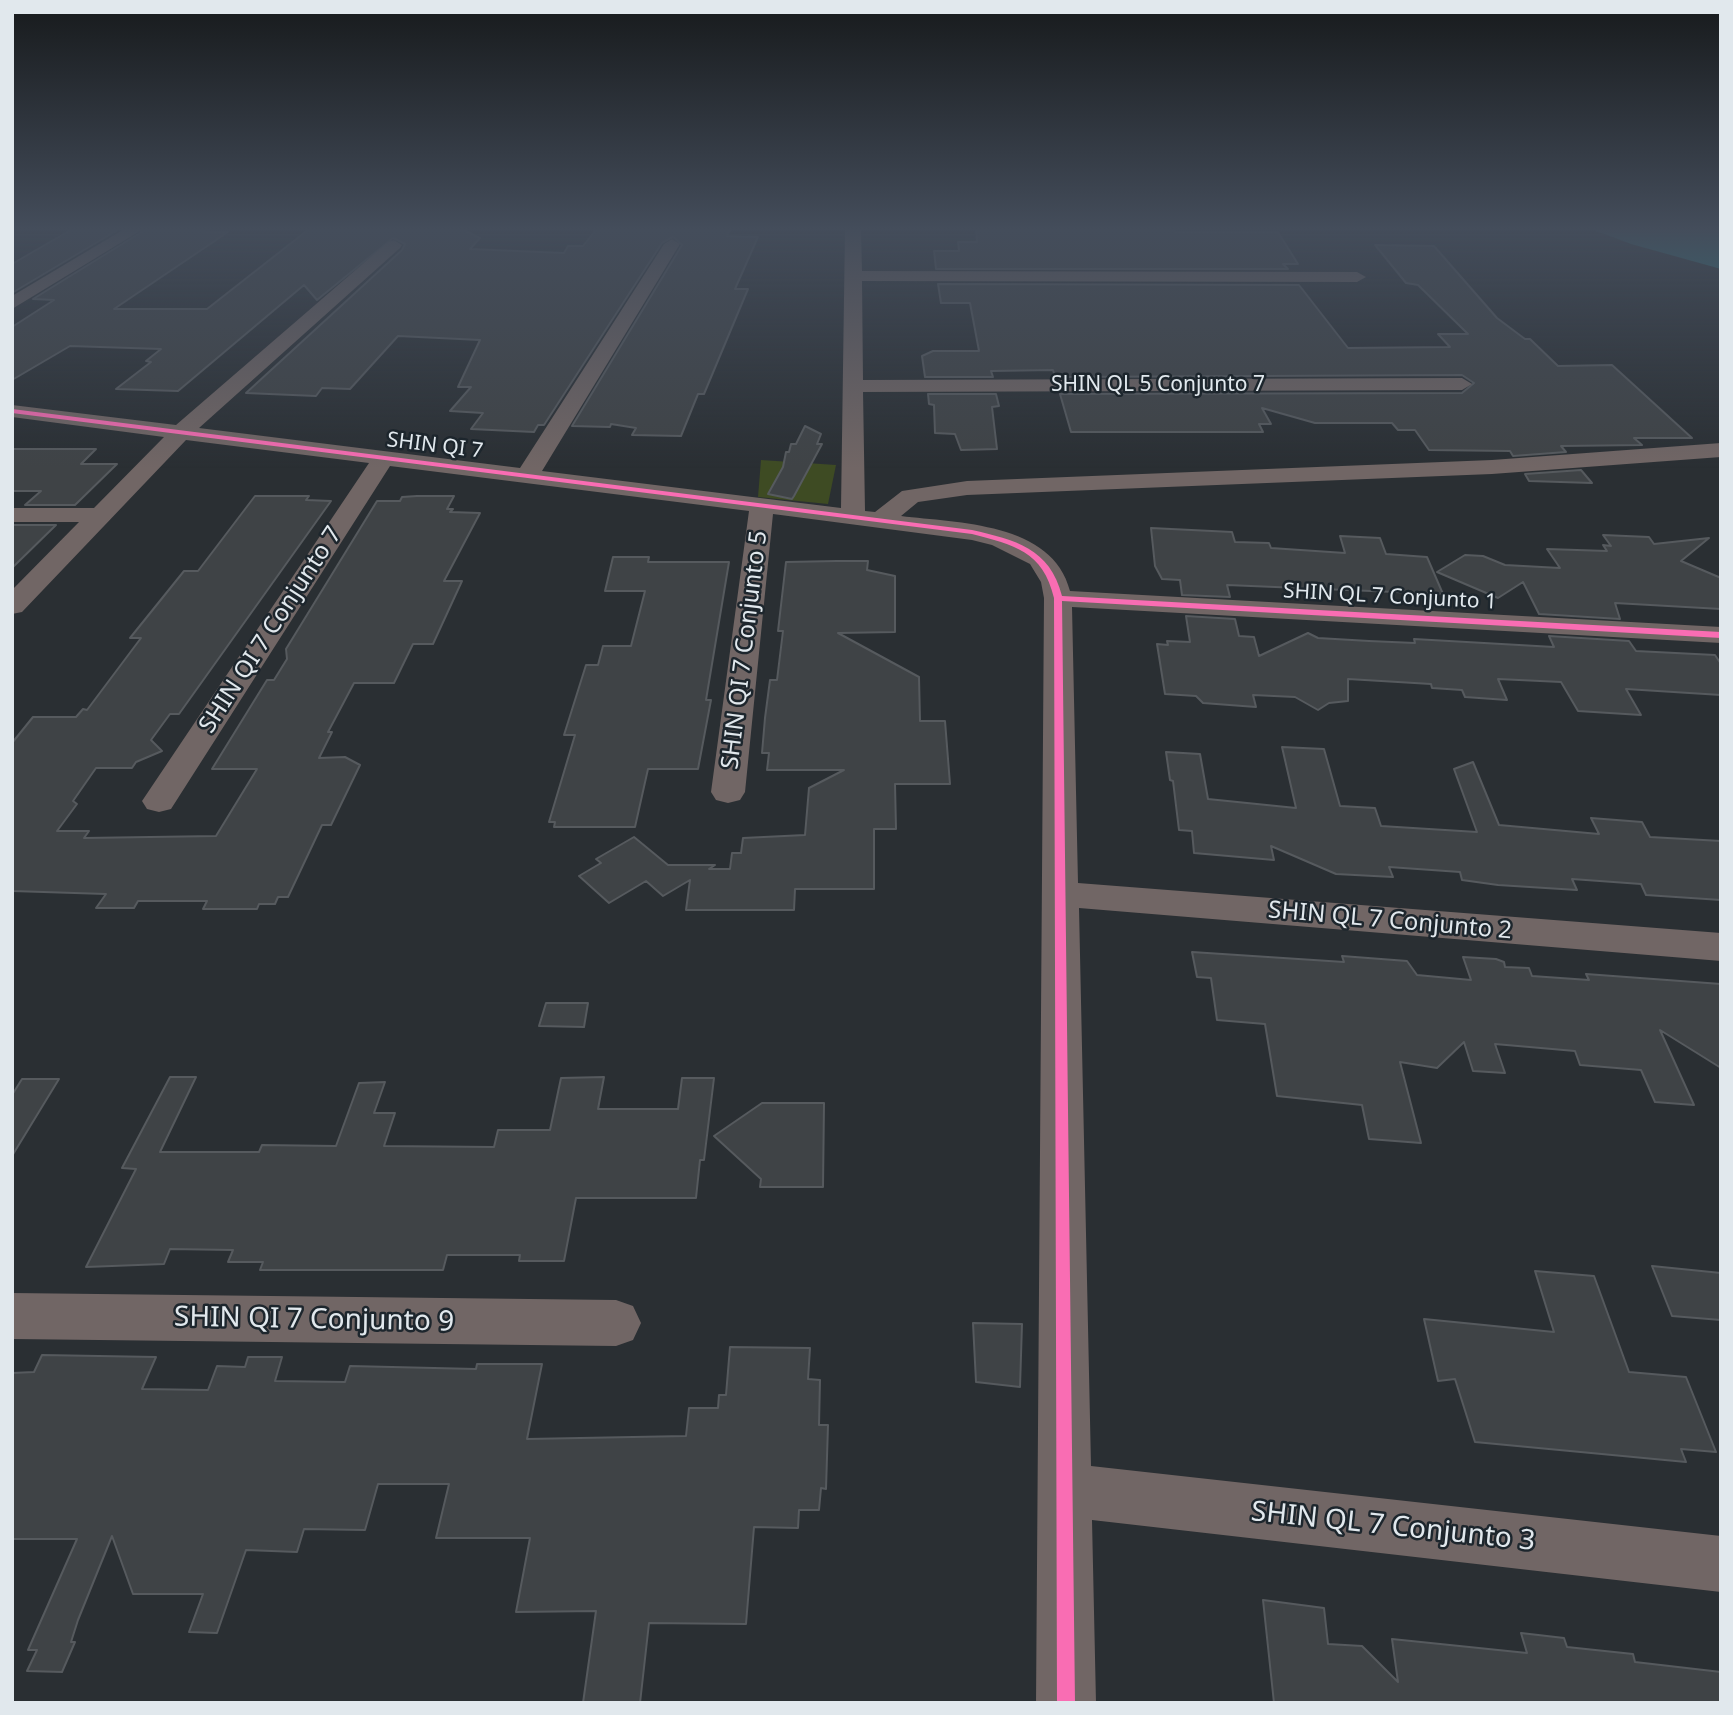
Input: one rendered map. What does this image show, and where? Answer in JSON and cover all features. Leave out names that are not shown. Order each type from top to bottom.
[{"type":"street","points":[[12,606],[181,432],[322,308]]},
{"type":"street","points":[[526,477],[632,308]]},
{"type":"street","points":[[854,308],[853,386],[866,519],[911,496],[967,488],[1492,467],[1721,450]]},
{"type":"street","name":"SHIN QL 5 Conjunto 7","points":[[853,386],[1462,384]]},
{"type":"street","name":"SHIN QI 7","points":[[12,411],[972,532],[1023,548],[1051,569],[1058,598],[1066,1703]]},
{"type":"street","name":"SHIN QI 7 Conjunto 7","points":[[159,802],[383,459]]},
{"type":"street","name":"SHIN QI 7 Conjunto 5","points":[[728,792],[762,507]]},
{"type":"street","points":[[12,515],[100,515]]},
{"type":"street","name":"SHIN QL 7 Conjunto 1","points":[[1058,598],[1721,635]]},
{"type":"street","name":"SHIN QL 7 Conjunto 2","points":[[1060,894],[1721,947]]},
{"type":"street","name":"SHIN QI 7 Conjunto 9","points":[[12,1316],[616,1323]]},
{"type":"street","name":"SHIN QL 7 Conjunto 3","points":[[1065,1490],[1721,1564]]},
{"type":"green space","points":[[761,460],[836,465],[828,504],[758,497]]},
{"type":"building","points":[[42,308],[277,308],[178,391],[116,389],[151,362],[146,361],[161,349],[70,346],[12,380],[12,327]]},
{"type":"building","points":[[339,308],[620,308],[544,425],[538,425],[534,432],[471,429],[483,413],[450,411],[471,387],[458,387],[480,340],[398,336],[350,389],[322,388],[316,396],[246,393]]},
{"type":"building","points":[[644,308],[740,308],[704,394],[698,394],[681,436],[632,435],[636,428],[611,424],[610,427],[572,426]]},
{"type":"building","points":[[971,308],[1317,308],[1348,348],[1450,347],[1438,334],[1468,334],[1442,308],[1488,308],[1525,339],[1530,339],[1558,366],[1612,365],[1692,438],[1634,438],[1642,445],[1561,446],[1566,452],[1513,456],[1510,451],[1429,450],[1415,430],[1398,430],[1392,423],[1315,423],[1262,408],[1271,424],[1259,424],[1263,432],[1071,432],[1060,394],[1462,393],[1474,383],[1462,375],[1055,377],[1053,370],[991,371],[993,377],[925,377],[922,356],[933,351],[979,351]]},
{"type":"building","points":[[928,394],[996,394],[999,406],[992,407],[997,449],[961,450],[955,434],[935,433],[934,405],[929,404]]},
{"type":"building","points":[[805,426],[821,434],[817,444],[822,444],[794,496],[792,499],[768,494],[783,467],[786,452],[789,452],[791,444],[796,444]]},
{"type":"building","points":[[12,449],[96,449],[81,464],[117,464],[75,505],[25,505],[41,491],[12,491]]},
{"type":"building","points":[[1581,470],[1592,483],[1529,481],[1525,474]]},
{"type":"building","points":[[255,496],[309,496],[306,500],[331,501],[179,714],[170,714],[151,740],[162,751],[136,762],[132,768],[96,768],[73,801],[77,804],[57,831],[89,831],[84,838],[216,836],[257,769],[212,769],[267,680],[274,680],[287,659],[286,649],[377,501],[400,501],[402,497],[417,496],[454,496],[447,509],[453,509],[450,512],[480,513],[444,581],[462,581],[433,644],[413,644],[394,683],[354,683],[328,732],[332,732],[319,758],[345,757],[360,765],[331,825],[322,825],[288,897],[278,897],[275,904],[259,904],[257,909],[203,909],[207,901],[138,901],[134,908],[96,908],[106,894],[12,891],[12,743],[33,717],[76,717],[83,709],[87,710],[141,638],[130,638],[184,571],[198,571]]},
{"type":"building","points":[[12,525],[56,525],[12,568]]},
{"type":"building","points":[[1151,528],[1232,532],[1235,542],[1269,543],[1271,548],[1345,553],[1340,536],[1380,538],[1386,554],[1427,557],[1443,594],[1227,585],[1230,597],[1182,595],[1180,580],[1162,579],[1155,566]]},
{"type":"building","points":[[1603,535],[1649,537],[1654,544],[1709,538],[1681,561],[1721,578],[1721,609],[1615,603],[1620,619],[1539,614],[1523,582],[1498,598],[1437,572],[1465,555],[1483,556],[1505,565],[1560,568],[1547,549],[1607,551],[1603,545],[1611,546]]},
{"type":"building","points":[[613,557],[649,557],[648,562],[729,562],[706,700],[711,700],[698,769],[648,769],[635,827],[554,827],[555,822],[549,822],[575,735],[564,735],[586,665],[598,665],[603,646],[631,646],[645,591],[605,591]]},
{"type":"building","points":[[868,561],[867,570],[895,576],[895,632],[838,633],[919,677],[920,721],[945,721],[950,784],[895,784],[896,829],[874,829],[874,889],[795,889],[794,910],[686,910],[690,880],[663,896],[646,881],[609,903],[579,876],[601,863],[596,859],[634,837],[668,865],[715,865],[709,869],[730,869],[732,853],[741,853],[743,838],[805,835],[809,788],[844,770],[767,770],[769,753],[762,753],[770,680],[777,680],[783,631],[778,631],[786,562]]},
{"type":"building","points":[[1186,616],[1235,619],[1239,636],[1254,637],[1259,656],[1308,633],[1318,638],[1369,641],[1415,643],[1414,639],[1554,647],[1549,636],[1629,641],[1636,651],[1715,655],[1721,664],[1721,695],[1626,689],[1641,715],[1578,711],[1561,682],[1498,679],[1507,700],[1465,697],[1462,690],[1432,688],[1431,684],[1348,679],[1348,701],[1329,703],[1318,710],[1295,697],[1253,695],[1256,707],[1203,703],[1196,696],[1165,694],[1157,644],[1168,645],[1167,641],[1190,642]]},
{"type":"building","points":[[1282,747],[1324,749],[1340,806],[1375,808],[1381,826],[1477,832],[1454,769],[1473,762],[1499,825],[1599,834],[1591,818],[1642,822],[1650,837],[1721,841],[1721,900],[1646,895],[1641,884],[1572,879],[1577,890],[1498,885],[1462,880],[1460,872],[1389,867],[1393,877],[1336,874],[1271,846],[1274,860],[1194,853],[1192,831],[1179,830],[1173,781],[1170,780],[1166,752],[1200,754],[1208,799],[1296,808]]},
{"type":"building","points":[[1192,952],[1344,962],[1342,956],[1407,961],[1417,975],[1471,980],[1463,957],[1496,959],[1504,962],[1505,967],[1529,968],[1532,976],[1589,980],[1586,974],[1721,984],[1721,1068],[1660,1030],[1694,1105],[1655,1102],[1641,1070],[1580,1065],[1575,1051],[1495,1044],[1505,1073],[1473,1071],[1464,1042],[1437,1068],[1400,1062],[1421,1143],[1369,1139],[1362,1105],[1277,1096],[1265,1024],[1217,1020],[1211,978],[1197,977]]},
{"type":"building","points":[[546,1003],[588,1003],[584,1027],[539,1026]]},
{"type":"building","points":[[170,1077],[196,1077],[160,1152],[259,1152],[262,1145],[336,1146],[359,1083],[385,1082],[374,1113],[395,1113],[384,1146],[494,1147],[498,1130],[550,1130],[561,1078],[604,1077],[598,1109],[678,1109],[682,1078],[714,1078],[704,1160],[700,1160],[696,1198],[576,1198],[564,1261],[519,1261],[520,1255],[447,1255],[443,1270],[260,1270],[263,1262],[228,1262],[233,1250],[170,1249],[164,1264],[86,1267],[136,1169],[122,1168]]},
{"type":"building","points":[[22,1079],[59,1079],[12,1156],[12,1095]]},
{"type":"building","points":[[762,1103],[824,1103],[823,1187],[760,1187],[761,1179],[714,1136]]},
{"type":"building","points":[[1652,1266],[1721,1273],[1721,1320],[1672,1316]]},
{"type":"building","points":[[1535,1271],[1594,1276],[1629,1372],[1686,1377],[1716,1452],[1681,1449],[1686,1462],[1475,1442],[1455,1379],[1438,1381],[1424,1319],[1554,1332]]},
{"type":"building","points":[[973,1323],[1022,1324],[1020,1387],[976,1382]]},
{"type":"building","points":[[730,1347],[810,1348],[808,1379],[820,1380],[819,1425],[828,1425],[826,1489],[821,1488],[819,1510],[799,1510],[798,1528],[754,1527],[746,1624],[649,1623],[640,1703],[583,1703],[596,1611],[516,1612],[530,1538],[436,1538],[449,1484],[378,1484],[365,1530],[304,1529],[297,1552],[246,1550],[217,1633],[189,1632],[203,1594],[133,1594],[112,1536],[78,1620],[71,1642],[75,1642],[62,1672],[27,1671],[37,1650],[28,1650],[77,1539],[12,1539],[12,1373],[34,1372],[42,1355],[156,1357],[142,1389],[208,1390],[217,1366],[245,1367],[248,1357],[282,1357],[275,1381],[345,1382],[350,1366],[476,1369],[477,1364],[542,1364],[527,1439],[686,1436],[689,1408],[718,1408],[719,1395],[726,1395]]},
{"type":"building","points":[[1263,1600],[1324,1608],[1328,1644],[1362,1646],[1398,1682],[1392,1639],[1527,1653],[1521,1633],[1564,1638],[1567,1647],[1633,1654],[1635,1662],[1721,1672],[1721,1703],[1274,1703]]},
{"type":"cycle path","points":[[12,411],[972,532],[1028,551],[1048,569],[1058,598],[1066,1703]]},
{"type":"cycle path","points":[[1058,598],[1721,635]]}]
